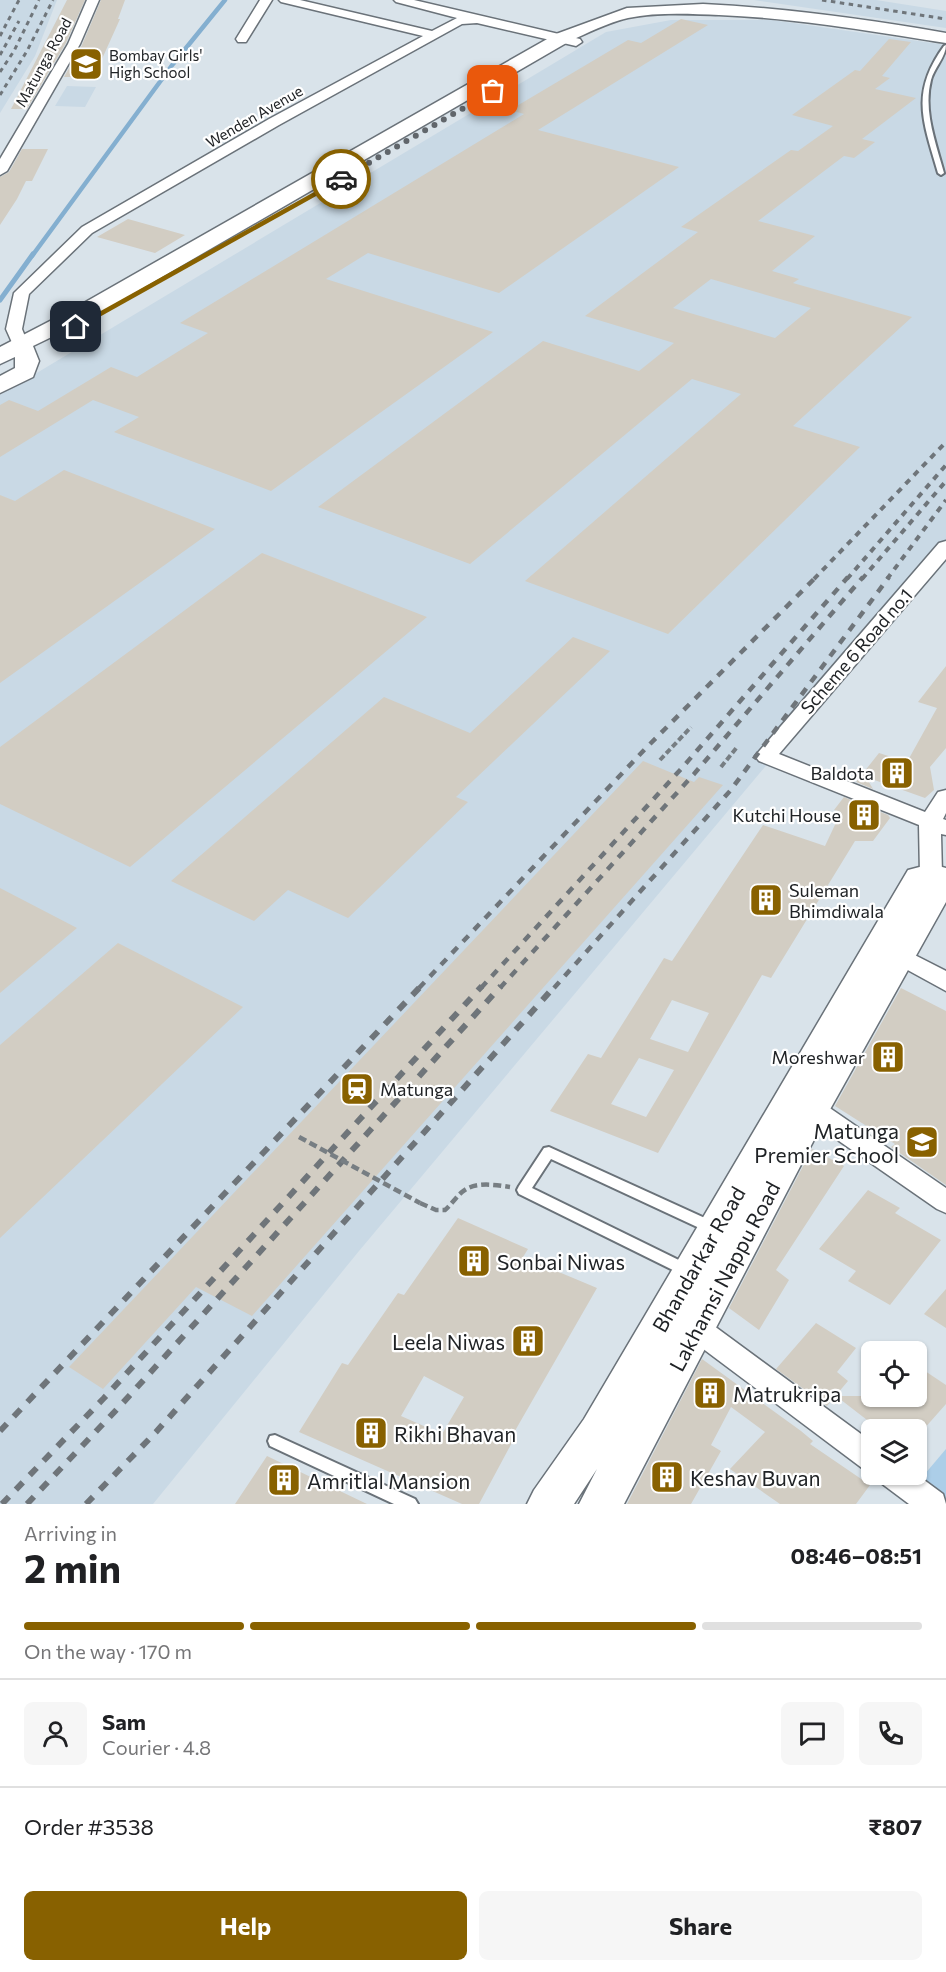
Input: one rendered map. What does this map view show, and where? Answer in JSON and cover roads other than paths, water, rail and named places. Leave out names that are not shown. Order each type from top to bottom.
[{"type":"main road","points":[[0,386],[26,372],[28,367],[12,353],[88,316],[227,238],[569,40],[659,11],[750,11],[946,38]]},
{"type":"main road","points":[[905,34],[946,45]]},
{"type":"main road","name":"Bhandarkar Road","points":[[549,1504],[598,1432],[919,878],[940,885]]},
{"type":"main road","name":"Lakhamsi Nappu Road","points":[[601,1504],[812,1109],[901,956],[925,907],[940,885]]},
{"type":"street","name":"Matunga Road","points":[[0,171],[74,44],[93,0]]},
{"type":"street","points":[[242,39],[266,0]]},
{"type":"street","points":[[285,0],[434,35]]},
{"type":"street","points":[[400,0],[477,19]]},
{"type":"street","name":"Wenden Avenue","points":[[12,353],[21,293],[87,230],[274,122],[459,21],[477,19],[569,40]]},
{"type":"street","name":"Scheme 6 Road no.1","points":[[938,825],[766,756],[946,547]]},
{"type":"street","points":[[940,885],[938,825],[946,797]]},
{"type":"street","points":[[901,956],[946,982]]},
{"type":"street","points":[[812,1109],[946,1202]]},
{"type":"street","points":[[696,1328],[861,1451]]},
{"type":"street","points":[[907,1485],[932,1504]]},
{"type":"lane","points":[[941,173],[929,130],[925,105],[927,79],[934,61],[946,45]]},
{"type":"lane","points":[[690,1272],[524,1190],[549,1152],[716,1229]]},
{"type":"lane","points":[[275,1442],[410,1504]]},
{"type":"waterway","points":[[32,256],[173,64],[225,0]]},
{"type":"waterway","points":[[0,300],[33,254]]},
{"type":"railway","points":[[0,36],[19,0]]},
{"type":"railway","points":[[0,72],[14,51],[39,0]]},
{"type":"railway","points":[[0,95],[27,51],[53,0]]},
{"type":"railway","points":[[822,0],[946,19]]},
{"type":"railway","points":[[0,55],[19,21]]},
{"type":"railway","points":[[814,579],[946,442]]},
{"type":"railway","points":[[847,579],[946,465]]},
{"type":"railway","points":[[862,579],[946,481]]},
{"type":"railway","points":[[887,579],[946,500]]},
{"type":"railway","points":[[419,988],[646,748],[816,577]]},
{"type":"railway","points":[[481,988],[681,769],[848,577]]},
{"type":"railway","points":[[500,988],[694,774],[863,577]]},
{"type":"railway","points":[[554,988],[730,791],[889,577]]},
{"type":"railway","points":[[0,1431],[421,986]]},
{"type":"railway","points":[[2,1504],[104,1398],[482,986]]},
{"type":"railway","points":[[27,1504],[120,1406],[501,986]]},
{"type":"railway","points":[[86,1504],[156,1432],[555,986]]},
{"type":"place","name":"Bombay Girls' High School","points":[[86,64]]},
{"type":"place","name":"Baldota","points":[[897,773]]},
{"type":"place","name":"Kutchi House","points":[[864,815]]},
{"type":"place","name":"Suleman Bhimdiwala","points":[[766,900]]},
{"type":"place","name":"Moreshwar","points":[[888,1057]]},
{"type":"place","name":"Matunga","points":[[357,1089]]},
{"type":"place","name":"Matunga Premier School","points":[[922,1142]]},
{"type":"place","name":"Sonbai Niwas","points":[[474,1261]]},
{"type":"place","name":"Leela Niwas","points":[[528,1341]]},
{"type":"place","name":"Matrukripa","points":[[710,1393]]},
{"type":"place","name":"Rikhi Bhavan","points":[[371,1433]]},
{"type":"place","name":"Keshav Buvan","points":[[667,1477]]},
{"type":"place","name":"Amritlal Mansion","points":[[284,1480]]}]
